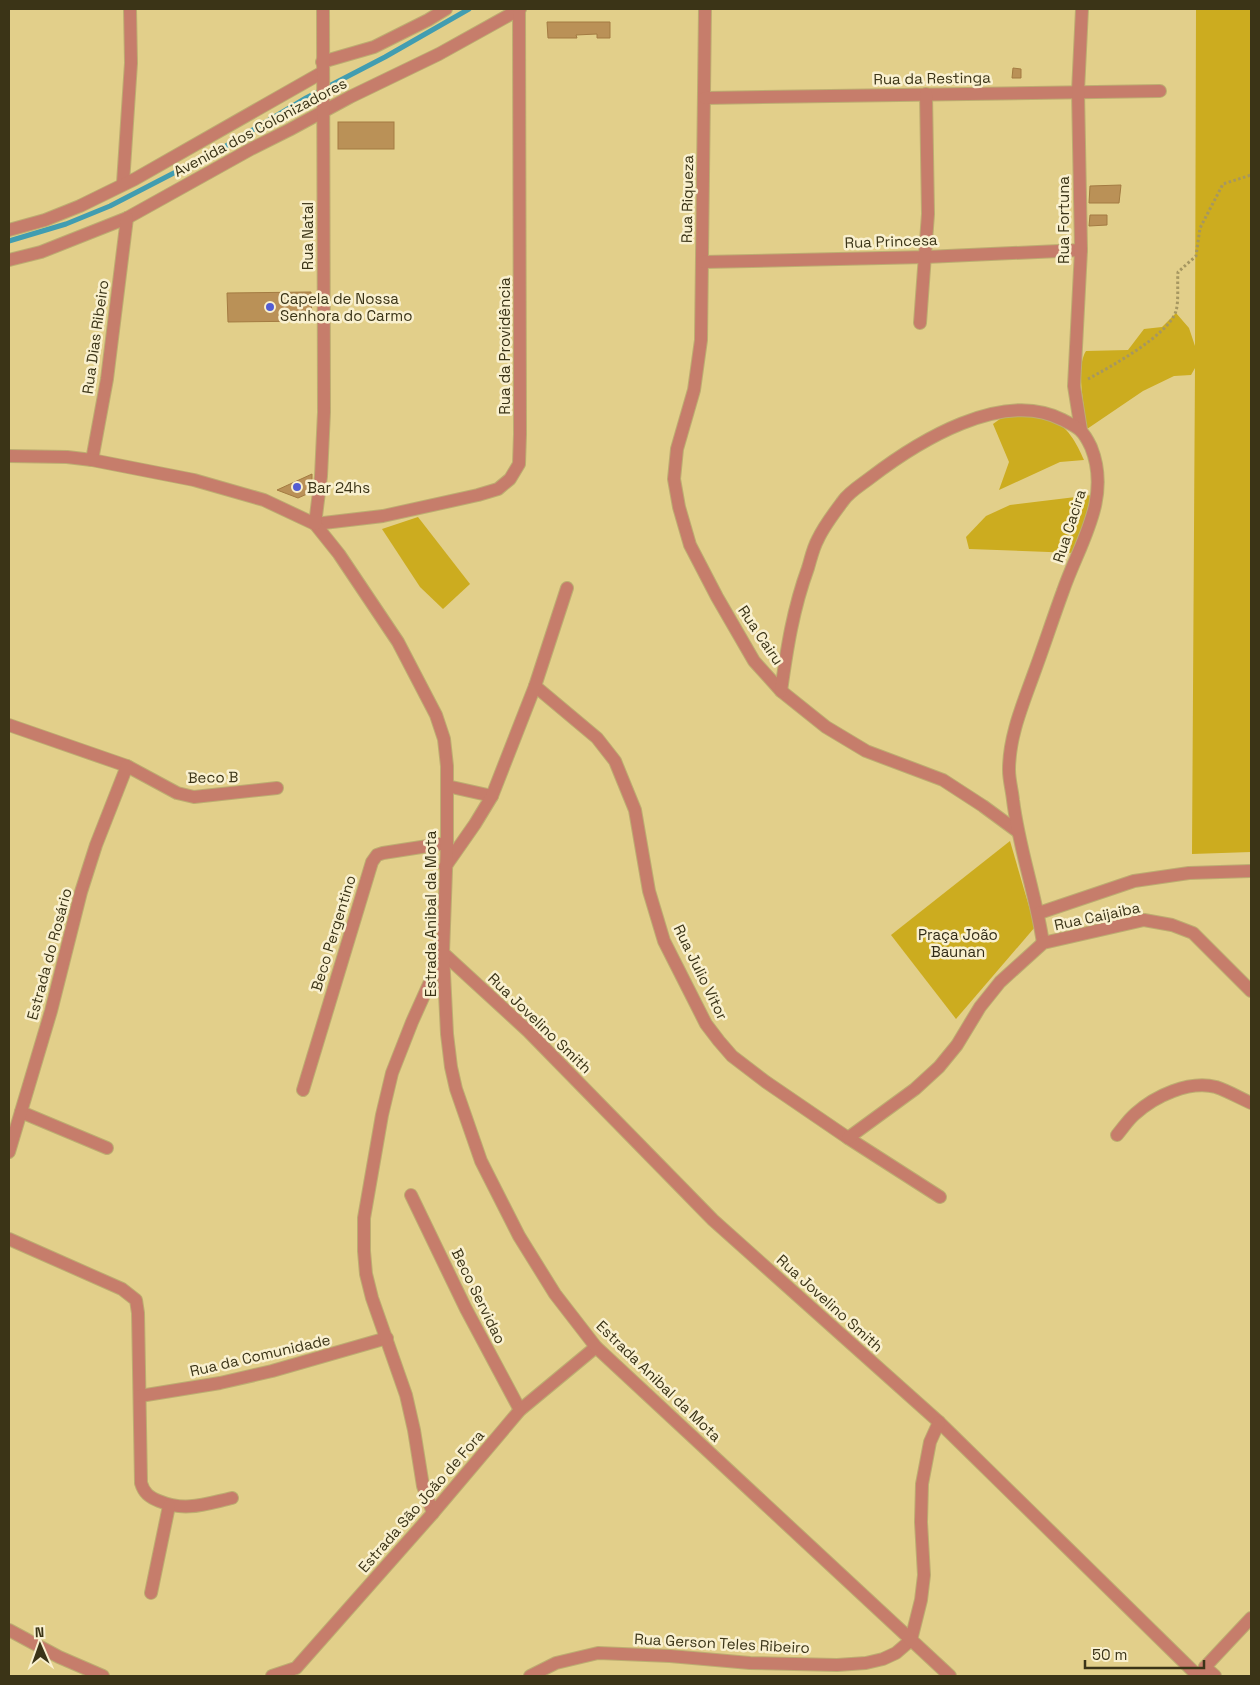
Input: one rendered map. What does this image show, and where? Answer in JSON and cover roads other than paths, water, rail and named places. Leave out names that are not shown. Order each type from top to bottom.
[{"type":"street","points":[[123,183],[131,63],[130,9]]},
{"type":"street","name":"Rua Natal","points":[[315,524],[321,476],[324,412],[323,9]]},
{"type":"street","name":"Avenida dos Colonizadores","points":[[9,230],[45,220],[80,206],[135,178],[323,71],[428,20],[446,9]]},
{"type":"street","name":"Avenida dos Colonizadores","points":[[9,260],[41,252],[127,218],[323,106],[439,54],[520,9]]},
{"type":"street","name":"Rua da Providência","points":[[315,524],[383,516],[478,496],[498,489],[510,479],[519,464],[520,9]]},
{"type":"street","name":"Rua Riqueza","points":[[694,390],[701,340],[705,9]]},
{"type":"street","name":"Rua Fortuna","points":[[1081,430],[1074,386],[1081,250],[1078,92],[1082,9]]},
{"type":"street","name":"Rua da Restinga","points":[[705,98],[1160,91]]},
{"type":"street","points":[[920,323],[928,214],[926,94]]},
{"type":"street","name":"Rua Dias Ribeiro","points":[[92,460],[107,379],[127,218]]},
{"type":"street","name":"Rua Princesa","points":[[703,262],[926,257],[1081,250]]},
{"type":"street","name":"Rua Cairu","points":[[694,390],[676,449],[674,479],[679,508],[690,544],[716,597],[754,661],[781,691],[826,727],[866,751],[943,780],[1017,831]]},
{"type":"street","points":[[781,691],[791,623],[802,584],[818,540],[845,497],[901,454],[985,415],[1013,410],[1038,410],[1058,417],[1081,430]]},
{"type":"street","name":"Rua Cacira","points":[[1044,944],[1017,831],[1009,771],[1015,729],[1064,588],[1084,540],[1099,489],[1097,468],[1090,446],[1081,430]]},
{"type":"street","name":"Estrada Anibal da Mota","points":[[9,456],[67,457],[92,460],[194,480],[264,500],[315,524],[339,554],[398,642],[432,707],[444,739],[447,786],[447,843],[443,953],[447,1034],[451,1067],[478,1153],[503,1205],[533,1260],[555,1294],[596,1347],[950,1676]]},
{"type":"street","points":[[445,868],[492,796],[536,686],[567,588]]},
{"type":"street","name":"Rua Julio Vitor","points":[[536,686],[597,738],[615,761],[635,810],[649,892],[664,941],[706,1024],[732,1056],[766,1082],[848,1138],[940,1196]]},
{"type":"street","name":"Beco B","points":[[9,725],[127,766],[177,793],[194,797],[277,788]]},
{"type":"street","name":"Estrada do Rosário","points":[[9,1152],[51,1011],[81,892],[96,845],[127,766]]},
{"type":"street","points":[[447,786],[492,796]]},
{"type":"street","name":"Beco Pergentino","points":[[303,1090],[372,862],[377,855],[383,853],[447,843]]},
{"type":"street","points":[[1038,913],[1134,881],[1189,873],[1251,871]]},
{"type":"street","name":"Rua Caijaiba","points":[[1044,944],[1144,920],[1172,925],[1193,933],[1251,991]]},
{"type":"street","points":[[848,1138],[915,1089],[939,1068],[957,1045],[980,1007],[1000,982],[1044,944]]},
{"type":"street","points":[[433,1513],[423,1486],[414,1430],[406,1396],[372,1298],[366,1274],[364,1251],[365,1208],[382,1115],[392,1073],[412,1022],[443,953]]},
{"type":"street","name":"Rua Jovelino Smith","points":[[443,953],[528,1031],[713,1220],[940,1422],[1205,1674]]},
{"type":"street","points":[[1117,1135],[1135,1114],[1156,1099],[1180,1089],[1203,1085],[1217,1088],[1251,1103]]},
{"type":"street","points":[[21,1112],[107,1148]]},
{"type":"street","name":"Beco Servidao","points":[[411,1195],[466,1309],[520,1410]]},
{"type":"street","points":[[9,1239],[122,1290],[136,1300],[138,1313],[141,1483],[144,1492],[151,1498],[178,1508],[232,1498]]},
{"type":"street","name":"Rua da Comunidade","points":[[140,1396],[220,1383],[263,1373],[387,1338]]},
{"type":"street","name":"Estrada São João de Fora","points":[[272,1676],[296,1672],[520,1410],[596,1347]]},
{"type":"street","points":[[911,1640],[921,1600],[924,1575],[921,1522],[922,1484],[930,1442],[940,1422]]},
{"type":"street","points":[[151,1593],[169,1506]]},
{"type":"street","points":[[1205,1674],[1251,1618]]},
{"type":"street","points":[[9,1630],[59,1657],[103,1676]]},
{"type":"street","name":"Rua Gerson Teles Ribeiro","points":[[530,1676],[556,1663],[598,1653],[670,1656],[750,1663],[837,1665],[866,1663],[883,1659],[896,1653],[911,1640]]},
{"type":"waterway","points":[[9,241],[66,224],[110,206],[226,146],[306,98],[385,57],[469,9]]},
{"type":"place","name":"Capela de Nossa Senhora do Carmo","points":[[270,307]]},
{"type":"place","name":"Bar 24hs","points":[[297,487]]},
{"type":"park label","name":"Praça João Baunan","points":[[958,942]]}]
